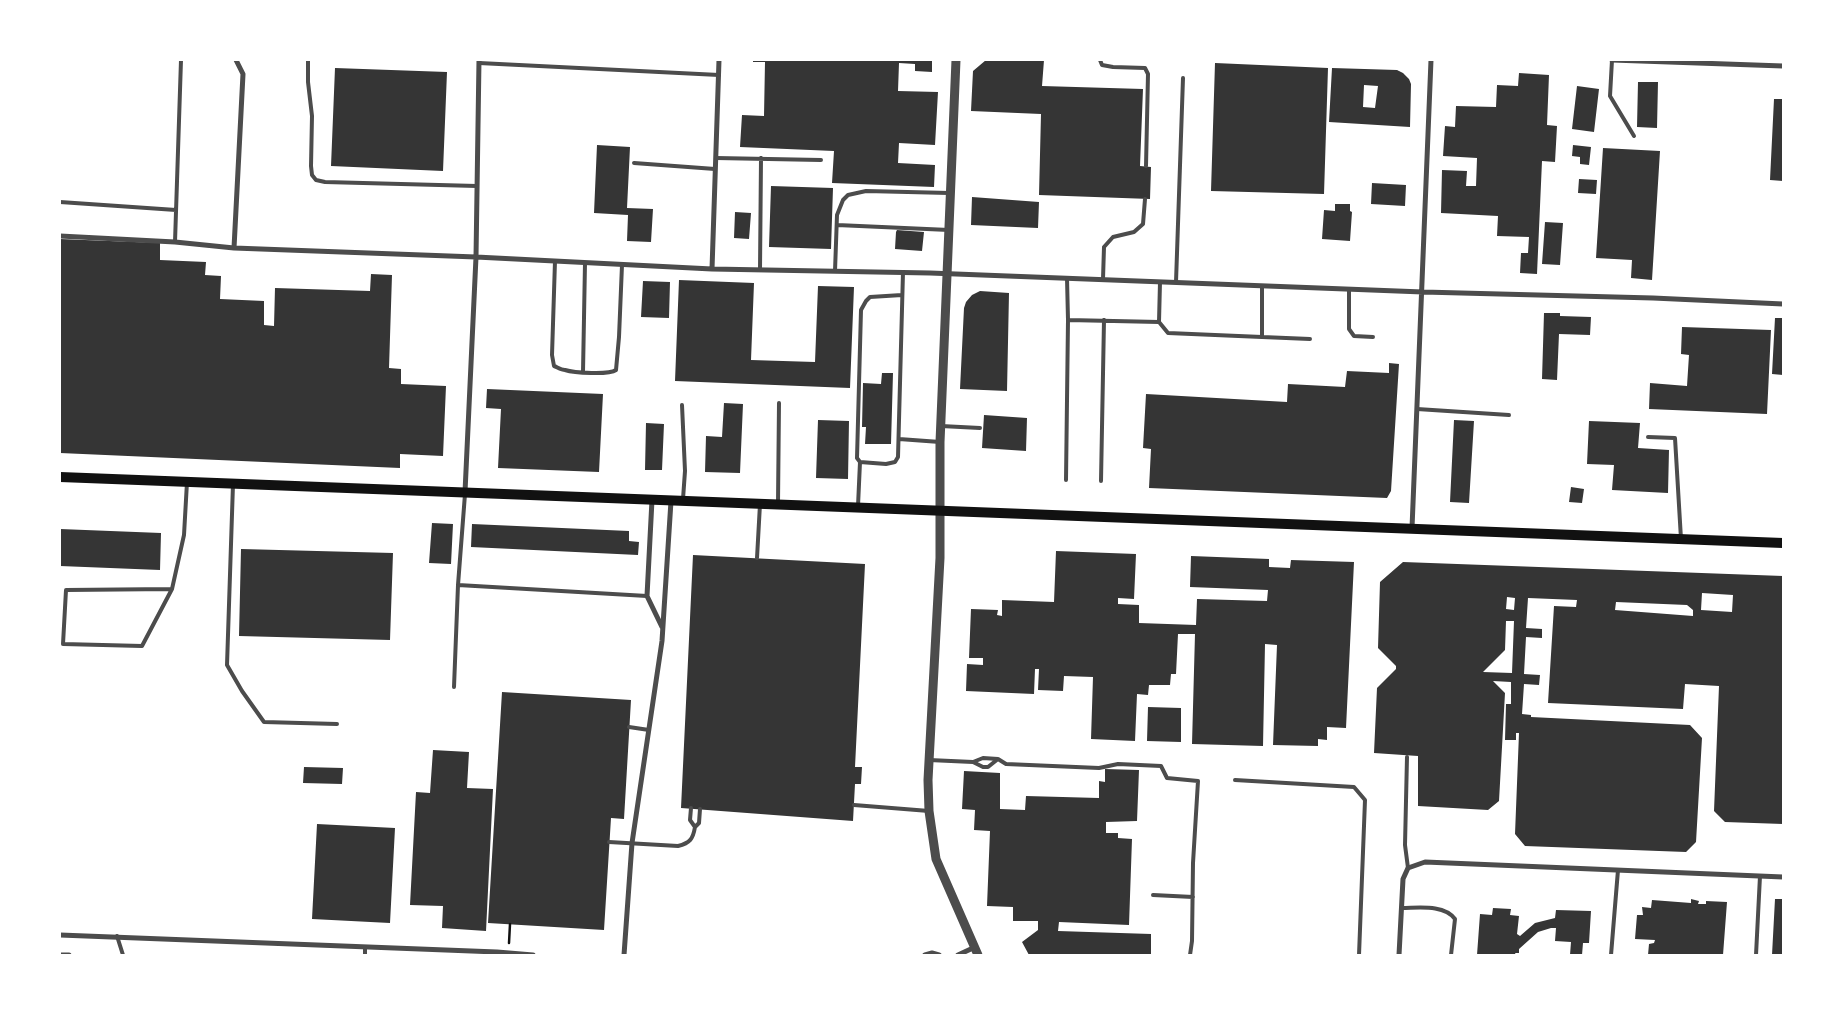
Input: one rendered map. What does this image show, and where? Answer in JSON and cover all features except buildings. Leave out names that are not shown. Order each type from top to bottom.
[{"type":"main road","points":[[60,477],[1783,543]]},
{"type":"street","points":[[234,248],[243,74],[236,60]]},
{"type":"street","points":[[712,269],[719,60]]},
{"type":"street","points":[[956,60],[946,274],[940,442],[940,558],[929,760],[929,811],[936,859],[975,952],[958,955]]},
{"type":"street","points":[[1412,528],[1431,60]]},
{"type":"street","points":[[1612,60],[1783,66]]},
{"type":"street","points":[[466,492],[476,257],[479,61]]},
{"type":"street","points":[[60,236],[174,242],[234,248],[476,257],[712,269],[903,272],[1783,304]]},
{"type":"street","points":[[652,500],[647,596],[662,628]]},
{"type":"street","points":[[624,955],[632,843],[650,730],[665,607],[671,501]]},
{"type":"street","points":[[1399,955],[1403,879],[1408,868],[1425,862],[1783,877]]},
{"type":"street","points":[[60,935],[533,955]]},
{"type":"street","points":[[60,955],[69,955]]},
{"type":"street","points":[[925,955],[939,955]]},
{"type":"lane","points":[[174,242],[181,60]]},
{"type":"lane","points":[[308,60],[308,82],[312,116],[311,166],[312,175],[316,180],[325,182],[477,186]]},
{"type":"lane","points":[[573,60],[573,67]]},
{"type":"lane","points":[[1100,60],[1102,65],[1113,67],[1145,68],[1148,74],[1146,166]]},
{"type":"lane","points":[[1612,60],[1610,96],[1634,136]]},
{"type":"lane","points":[[479,61],[719,75]]},
{"type":"lane","points":[[1176,282],[1183,78]]},
{"type":"lane","points":[[716,158],[821,160]]},
{"type":"lane","points":[[760,270],[761,158]]},
{"type":"lane","points":[[634,163],[715,169]]},
{"type":"lane","points":[[835,271],[837,215],[843,200],[848,196],[866,191],[951,193]]},
{"type":"lane","points":[[1103,279],[1104,247],[1113,238],[1134,232],[1143,224],[1145,199]]},
{"type":"lane","points":[[60,202],[176,210]]},
{"type":"lane","points":[[837,225],[949,230]]},
{"type":"lane","points":[[555,261],[552,356],[554,366],[565,371],[612,373],[616,370],[622,265]]},
{"type":"lane","points":[[583,372],[585,263]]},
{"type":"lane","points":[[860,462],[886,464],[895,462],[898,457],[903,272]]},
{"type":"lane","points":[[1066,480],[1067,278]]},
{"type":"lane","points":[[1160,282],[1159,322],[1168,334],[1310,339]]},
{"type":"lane","points":[[1262,286],[1262,338]]},
{"type":"lane","points":[[1350,289],[1350,329],[1354,336],[1373,337]]},
{"type":"lane","points":[[858,508],[860,462],[857,458],[861,310],[870,297],[902,295]]},
{"type":"lane","points":[[1068,320],[1159,322]]},
{"type":"lane","points":[[1101,481],[1104,320]]},
{"type":"lane","points":[[778,505],[779,403]]},
{"type":"lane","points":[[682,405],[685,471],[683,501]]},
{"type":"lane","points":[[1417,409],[1509,415]]},
{"type":"lane","points":[[941,426],[980,428]]},
{"type":"lane","points":[[1648,437],[1675,438],[1681,539]]},
{"type":"lane","points":[[899,439],[940,442]]},
{"type":"lane","points":[[62,644],[142,646],[172,589],[184,535],[186,482]]},
{"type":"lane","points":[[233,484],[228,666],[242,691],[264,722],[337,724]]},
{"type":"lane","points":[[454,687],[458,585],[466,492]]},
{"type":"lane","points":[[757,558],[760,504]]},
{"type":"lane","points":[[458,585],[647,596]]},
{"type":"lane","points":[[60,650],[66,590],[172,589]]},
{"type":"lane","points":[[629,727],[650,730]]},
{"type":"lane","points":[[1407,757],[1404,815],[1408,868]]},
{"type":"lane","points":[[973,762],[983,758],[998,759],[1006,764],[1099,768],[1118,764],[1161,766],[1167,778],[1198,781],[1190,955]]},
{"type":"lane","points":[[929,760],[973,762],[983,767],[988,767],[998,759]]},
{"type":"lane","points":[[1235,780],[1354,787],[1365,800],[1359,955]]},
{"type":"lane","points":[[854,805],[929,811]]},
{"type":"lane","points":[[691,808],[690,820],[695,826]]},
{"type":"lane","points":[[609,842],[678,846],[685,844],[690,842],[694,836],[695,826],[699,823],[700,809]]},
{"type":"lane","points":[[1611,955],[1618,870]]},
{"type":"lane","points":[[1756,955],[1760,876]]},
{"type":"lane","points":[[1153,895],[1193,897]]},
{"type":"lane","points":[[1402,908],[1438,909],[1451,913],[1455,919],[1450,955]]},
{"type":"lane","points":[[117,936],[123,955]]},
{"type":"lane","points":[[365,947],[365,955]]},
{"type":"path","points":[[509,946],[511,924]]}]
